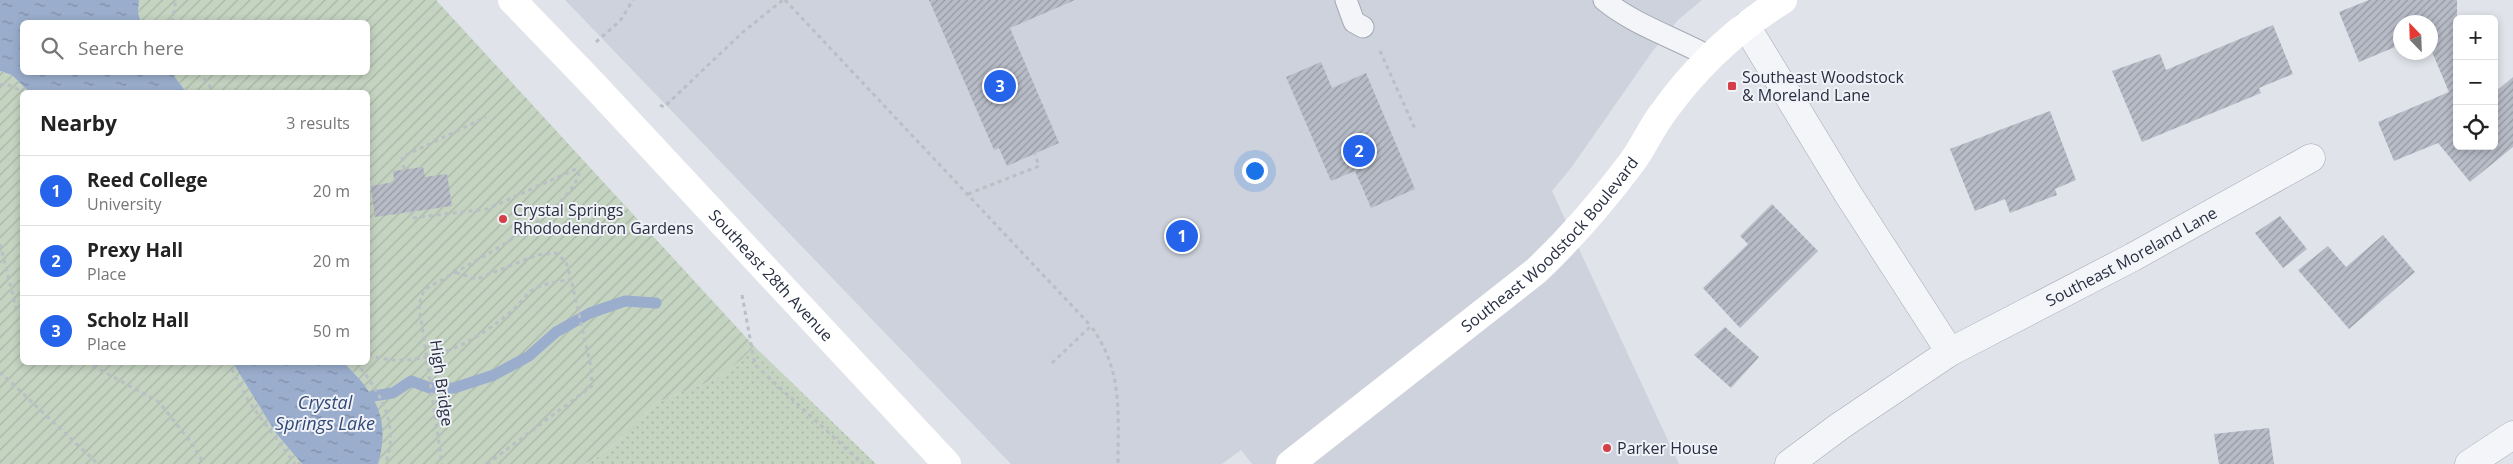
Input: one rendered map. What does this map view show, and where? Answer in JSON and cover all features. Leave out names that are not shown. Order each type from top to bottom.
[{"type":"main road","name":"Southeast 28th Avenue","points":[[512,0],[592,83],[947,464]]},
{"type":"main road","name":"Southeast Woodstock Boulevard","points":[[1290,464],[1502,300],[1553,255],[1631,164],[1660,116],[1678,92],[1710,58],[1746,26],[1783,0]]},
{"type":"street","points":[[1746,26],[1848,194],[1950,352]]},
{"type":"street","name":"Southeast Moreland Lane","points":[[1789,464],[1840,426],[1950,352],[2133,257],[2311,158]]},
{"type":"street","points":[[2469,464],[2513,434]]},
{"type":"lane","points":[[1346,0],[1354,22],[1363,27]]},
{"type":"lane","points":[[1604,0],[1616,10],[1682,41],[1710,58]]},
{"type":"path","points":[[172,20],[176,0]]},
{"type":"path","points":[[600,49],[594,44],[620,21],[633,0]]},
{"type":"path","points":[[658,104],[664,107],[743,32],[784,0],[968,194],[1091,326],[1103,342],[1116,379],[1118,398],[1118,464]]},
{"type":"path","points":[[1363,27],[1374,38],[1416,131]]},
{"type":"path","points":[[200,75],[212,90]]},
{"type":"path","points":[[0,85],[6,84],[20,90]]},
{"type":"path","points":[[404,169],[402,157],[486,117]]},
{"type":"path","points":[[968,194],[1039,166],[1034,154]]},
{"type":"path","points":[[411,212],[412,218],[487,209],[576,169],[579,175],[576,183],[545,216],[454,272]]},
{"type":"path","points":[[0,244],[16,308],[20,312]]},
{"type":"path","points":[[454,272],[477,279],[537,255],[556,253],[566,262],[590,367],[592,386],[487,464]]},
{"type":"path","name":"High Bridge","points":[[442,464],[419,305],[424,290],[454,272]]},
{"type":"path","points":[[370,355],[402,360],[437,356],[487,332],[517,307],[531,290],[571,279]]},
{"type":"path","points":[[742,296],[755,366],[863,464]]},
{"type":"path","points":[[1052,363],[1091,326]]},
{"type":"path","points":[[91,365],[158,402],[193,444],[204,464]]},
{"type":"path","points":[[230,365],[249,402],[295,464]]},
{"type":"path","points":[[359,365],[377,388],[386,411],[389,443],[385,464]]},
{"type":"path","points":[[0,372],[98,464]]},
{"type":"shaded area","points":[[565,0],[1702,0],[1678,20],[1652,52],[1571,168],[1552,191],[1679,464],[1252,464],[1241,450],[1222,464],[1011,464]]},
{"type":"green space","name":"Crystal Springs Rhododendron Gardens","points":[[139,0],[436,0],[754,346],[741,360],[716,379],[657,402],[631,431],[598,457],[584,464],[377,464],[382,436],[381,422],[377,409],[363,384],[346,365],[370,365],[370,90],[185,90],[173,75],[370,75],[370,20],[140,20],[138,13]]},
{"type":"green space","points":[[0,71],[12,75],[27,90],[20,90],[20,365],[234,365],[275,432],[302,464],[0,464]]},
{"type":"green space","points":[[754,346],[876,464],[584,464],[598,457],[631,431],[657,402],[716,379],[741,360]]},
{"type":"water","points":[[0,0],[139,0],[138,13],[140,20],[20,20],[20,75],[173,75],[185,90],[27,90],[12,75],[0,71]]},
{"type":"water","name":"Crystal Springs Lake","points":[[234,365],[346,365],[364,385],[378,408],[383,433],[382,448],[378,464],[302,464],[275,432]]},
{"type":"building","points":[[929,0],[1075,0],[1010,28],[1059,143],[1007,166],[999,148],[994,150]]},
{"type":"building","points":[[2369,0],[2457,0],[2457,15],[2453,15],[2453,150],[2498,150],[2498,90],[2513,77],[2513,147],[2470,182],[2438,143],[2394,161],[2378,122],[2449,92],[2435,60],[2438,60],[2438,15],[2393,15],[2393,48],[2359,62],[2339,12]]},
{"type":"building","points":[[2273,25],[2293,74],[2259,88],[2261,93],[2142,142],[2112,71],[2160,54],[2166,70]]},
{"type":"building","points":[[1321,62],[1332,88],[1366,73],[1415,189],[1371,208],[1355,171],[1331,181],[1286,77]]},
{"type":"building","points":[[2050,111],[2076,180],[2055,189],[2057,195],[2010,213],[2005,199],[1975,211],[1950,149]]},
{"type":"building","points":[[423,167],[425,177],[447,174],[452,206],[375,217],[371,186],[394,182],[393,171]]},
{"type":"building","points":[[1772,204],[1818,251],[1740,328],[1703,288],[1748,244],[1740,236]]},
{"type":"building","points":[[2280,216],[2307,249],[2283,268],[2255,233]]},
{"type":"building","points":[[2383,235],[2415,272],[2349,329],[2298,270],[2328,246],[2346,267]]},
{"type":"building","points":[[1725,327],[1759,357],[1731,388],[1694,355]]},
{"type":"building","points":[[2269,428],[2274,464],[2219,464],[2214,434]]},
{"type":"waterway","points":[[373,396],[393,393],[411,381],[430,388],[454,388],[494,375],[529,356],[556,332],[590,313],[625,301],[656,303]]},
{"type":"place","name":"Scholz Hall","points":[[1000,86]]},
{"type":"place","name":"Southeast Woodstock & Moreland Lane","points":[[1732,86]]},
{"type":"place","name":"Prexy Hall","points":[[1359,151]]},
{"type":"place","name":"Crystal Springs Rhododendron Gardens","points":[[503,219]]},
{"type":"place","name":"Reed College","points":[[1182,236]]},
{"type":"place","name":"Parker House","points":[[1607,448]]}]
